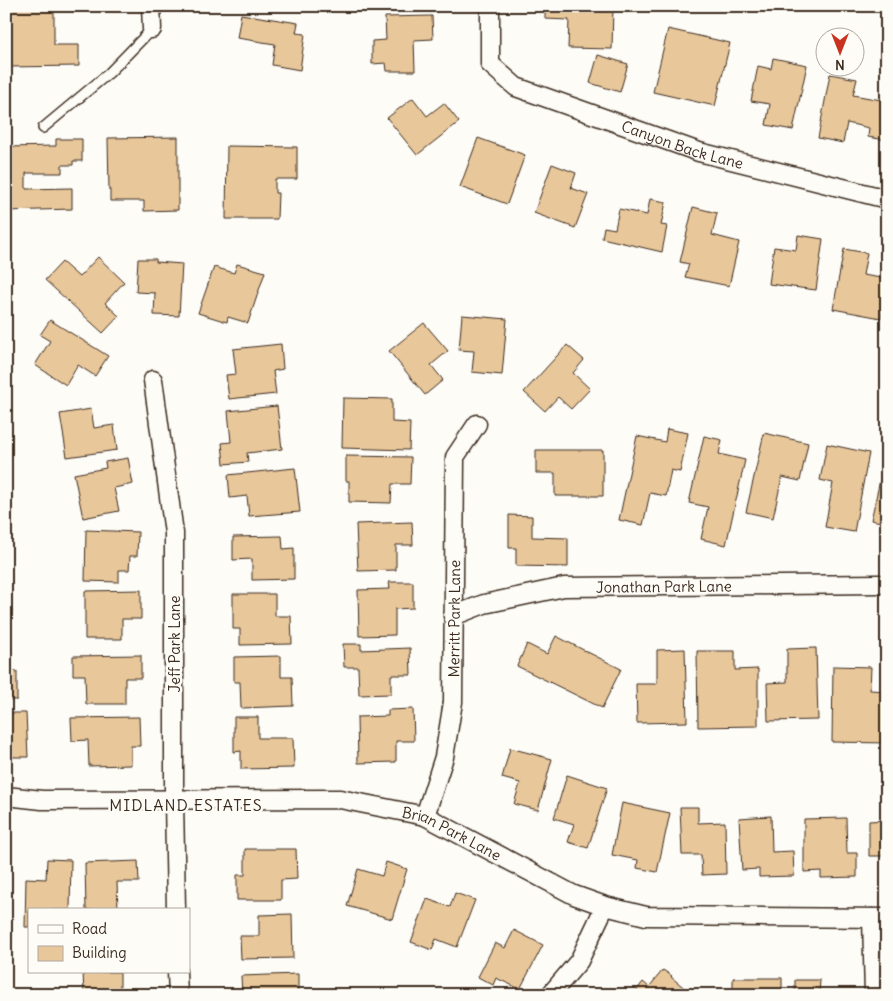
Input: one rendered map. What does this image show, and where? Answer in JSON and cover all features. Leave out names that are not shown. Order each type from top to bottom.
[{"type":"street","points":[[151,6],[152,29]]},
{"type":"street","name":"Canyon Back Lane","points":[[490,6],[490,64],[516,87],[699,152],[887,198]]},
{"type":"street","name":"Jeff Park Lane","points":[[152,380],[174,533],[176,908]]},
{"type":"street","name":"Merritt Park Lane","points":[[424,816],[444,757],[453,702],[455,457],[477,424]]},
{"type":"street","name":"Jonathan Park Lane","points":[[453,616],[484,604],[564,587],[880,584]]},
{"type":"street","name":"Brian Park Lane","points":[[6,796],[42,800],[340,798],[424,816],[574,896],[646,916],[879,918]]},
{"type":"street","points":[[550,995],[578,961],[605,906]]},
{"type":"street","points":[[874,995],[879,918]]},
{"type":"street","points":[[177,974],[178,995]]},
{"type":"lane","points":[[43,128],[109,73],[152,29]]},
{"type":"building","points":[[6,6],[54,6],[54,45],[79,45],[79,66],[7,67]]},
{"type":"building","points":[[545,6],[613,6],[612,49],[568,48],[569,20],[545,19]]},
{"type":"building","points":[[241,14],[298,23],[296,33],[305,34],[300,70],[272,65],[275,44],[237,38]]},
{"type":"building","points":[[432,16],[433,39],[414,40],[415,71],[387,71],[386,63],[372,64],[372,41],[386,40],[385,17]]},
{"type":"building","points":[[668,29],[730,43],[715,106],[653,92]]},
{"type":"building","points":[[598,55],[628,64],[620,92],[590,83]]},
{"type":"building","points":[[773,58],[807,65],[793,130],[766,125],[770,104],[751,101],[758,66],[771,69]]},
{"type":"building","points":[[829,78],[857,79],[853,95],[887,101],[887,131],[885,140],[868,137],[869,128],[847,123],[843,143],[818,138]]},
{"type":"building","points":[[413,98],[427,116],[444,103],[459,122],[417,155],[387,118]]},
{"type":"building","points":[[178,137],[178,210],[144,211],[144,201],[110,201],[108,138]]},
{"type":"building","points":[[478,138],[525,155],[507,204],[460,187]]},
{"type":"building","points":[[56,139],[82,139],[82,161],[73,161],[73,165],[62,165],[62,173],[26,173],[26,189],[72,188],[72,209],[6,211],[6,147],[56,146]]},
{"type":"building","points":[[227,146],[297,147],[297,179],[275,179],[275,193],[278,193],[277,219],[226,219]]},
{"type":"building","points":[[552,164],[576,173],[571,188],[588,194],[575,228],[534,213]]},
{"type":"building","points":[[650,199],[666,202],[661,225],[667,226],[662,252],[602,238],[604,227],[615,229],[619,209],[647,215]]},
{"type":"building","points":[[693,207],[717,213],[712,235],[739,242],[729,286],[685,277],[689,264],[680,262]]},
{"type":"building","points":[[798,235],[823,239],[816,290],[769,284],[774,247],[796,250]]},
{"type":"building","points":[[844,249],[867,253],[863,275],[887,279],[881,318],[833,309]]},
{"type":"building","points":[[98,257],[124,282],[105,303],[119,316],[103,333],[45,280],[62,262],[79,277]]},
{"type":"building","points":[[138,259],[156,259],[156,262],[182,264],[179,316],[154,315],[155,293],[136,292]]},
{"type":"building","points":[[237,264],[265,272],[248,323],[228,317],[227,322],[198,313],[214,267],[234,273]]},
{"type":"building","points":[[462,315],[507,319],[502,375],[472,372],[474,351],[459,350]]},
{"type":"building","points":[[50,320],[108,356],[95,376],[78,365],[66,385],[35,365],[50,341],[40,335]]},
{"type":"building","points":[[424,323],[448,351],[431,365],[443,380],[425,395],[389,351]]},
{"type":"building","points":[[281,344],[283,369],[273,371],[276,394],[229,399],[226,375],[236,374],[233,349]]},
{"type":"building","points":[[567,345],[584,360],[573,373],[590,389],[571,409],[558,397],[545,411],[524,392]]},
{"type":"building","points":[[343,398],[392,399],[392,422],[410,423],[409,450],[342,448]]},
{"type":"building","points":[[277,406],[282,449],[247,453],[248,462],[224,464],[222,443],[231,442],[228,411]]},
{"type":"building","points":[[91,409],[94,428],[114,425],[117,450],[67,457],[60,414]]},
{"type":"building","points":[[667,429],[688,433],[680,472],[671,470],[666,496],[650,493],[643,525],[619,520],[637,436],[665,442]]},
{"type":"building","points":[[764,433],[808,443],[800,481],[782,477],[773,518],[746,512]]},
{"type":"building","points":[[704,436],[722,440],[719,454],[745,460],[726,545],[701,539],[708,507],[689,503]]},
{"type":"building","points":[[827,444],[869,453],[854,532],[825,527],[833,483],[820,480]]},
{"type":"building","points":[[887,449],[887,523],[871,520]]},
{"type":"building","points":[[536,450],[603,450],[603,496],[555,496],[555,473],[536,473]]},
{"type":"building","points":[[346,456],[411,457],[410,484],[392,484],[391,503],[349,502],[349,481],[346,481]]},
{"type":"building","points":[[128,458],[133,484],[114,488],[119,511],[83,518],[74,474],[106,468],[105,462]]},
{"type":"building","points":[[295,468],[300,512],[249,516],[247,496],[230,498],[228,475]]},
{"type":"building","points":[[509,515],[532,516],[532,537],[568,538],[568,567],[516,566],[516,548],[509,548]]},
{"type":"building","points":[[412,522],[413,545],[396,545],[396,570],[358,571],[356,524]]},
{"type":"building","points":[[86,530],[138,532],[137,556],[130,556],[129,570],[119,570],[119,582],[85,581]]},
{"type":"building","points":[[282,536],[283,549],[294,548],[294,579],[252,580],[252,559],[233,560],[233,537]]},
{"type":"building","points":[[389,582],[413,582],[413,608],[395,609],[395,635],[359,636],[358,590],[390,589]]},
{"type":"building","points":[[141,590],[141,619],[122,619],[122,639],[85,639],[85,591]]},
{"type":"building","points":[[233,594],[275,594],[275,616],[291,616],[292,644],[240,645],[240,629],[233,629]]},
{"type":"building","points":[[556,636],[621,669],[602,708],[517,666],[527,644],[547,654]]},
{"type":"building","points":[[343,644],[361,644],[361,650],[410,648],[411,675],[391,675],[391,694],[359,695],[358,667],[344,667]]},
{"type":"building","points":[[816,648],[818,720],[768,721],[767,683],[787,682],[787,649]]},
{"type":"building","points":[[685,649],[687,722],[637,723],[636,684],[657,684],[657,650]]},
{"type":"building","points":[[697,651],[735,651],[735,670],[758,669],[758,726],[698,727]]},
{"type":"building","points":[[141,655],[141,678],[125,678],[125,704],[86,704],[85,675],[73,675],[73,656]]},
{"type":"building","points":[[281,656],[281,677],[292,677],[293,706],[241,708],[240,682],[234,682],[234,657]]},
{"type":"building","points":[[833,666],[871,667],[870,690],[887,691],[887,743],[832,742]]},
{"type":"building","points":[[17,671],[17,700],[6,700],[6,672]]},
{"type":"building","points":[[413,709],[414,741],[396,741],[396,762],[358,763],[357,717],[388,716],[388,710]]},
{"type":"building","points":[[6,713],[26,713],[28,757],[6,757]]},
{"type":"building","points":[[139,717],[140,746],[131,746],[131,765],[89,766],[88,740],[72,741],[71,718]]},
{"type":"building","points":[[234,717],[258,717],[258,738],[293,738],[294,768],[241,769],[241,751],[234,752]]},
{"type":"building","points":[[510,748],[552,759],[538,810],[514,804],[520,783],[502,778]]},
{"type":"building","points":[[567,775],[607,788],[588,848],[568,842],[574,824],[554,818]]},
{"type":"building","points":[[622,803],[670,813],[657,872],[637,868],[638,860],[612,855]]},
{"type":"building","points":[[680,807],[698,807],[698,823],[725,822],[726,874],[702,875],[701,855],[682,855]]},
{"type":"building","points":[[771,816],[772,852],[793,851],[794,876],[759,877],[759,869],[742,870],[739,818]]},
{"type":"building","points":[[846,818],[847,853],[857,853],[857,877],[821,878],[821,871],[804,872],[804,819]]},
{"type":"building","points":[[887,820],[887,856],[869,856],[869,821]]},
{"type":"building","points":[[245,849],[296,849],[297,879],[281,880],[281,900],[237,900],[237,875],[245,875]]},
{"type":"building","points":[[6,853],[11,854],[8,885],[6,885]]},
{"type":"building","points":[[47,859],[71,860],[70,908],[28,908],[28,927],[25,927],[26,878],[46,879]]},
{"type":"building","points":[[138,861],[139,882],[117,882],[118,908],[86,908],[85,863]]},
{"type":"building","points":[[386,862],[407,869],[392,919],[347,906],[358,869],[382,876]]},
{"type":"building","points":[[455,893],[475,900],[457,947],[436,939],[432,950],[411,942],[427,899],[450,907]]},
{"type":"building","points":[[292,914],[293,958],[241,959],[240,936],[259,936],[259,915]]},
{"type":"building","points":[[514,930],[543,945],[520,989],[496,978],[493,985],[478,977],[495,943],[505,948]]},
{"type":"building","points":[[663,970],[693,995],[633,995],[643,982],[649,987]]},
{"type":"building","points":[[83,974],[120,974],[120,995],[84,995]]},
{"type":"building","points":[[298,974],[298,995],[242,995],[241,976]]},
{"type":"building","points":[[733,978],[782,978],[782,995],[733,995]]},
{"type":"building","points":[[795,980],[820,980],[819,995],[795,995]]},
{"type":"district","name":"MIDLAND ESTATES","points":[[186,805]]}]
